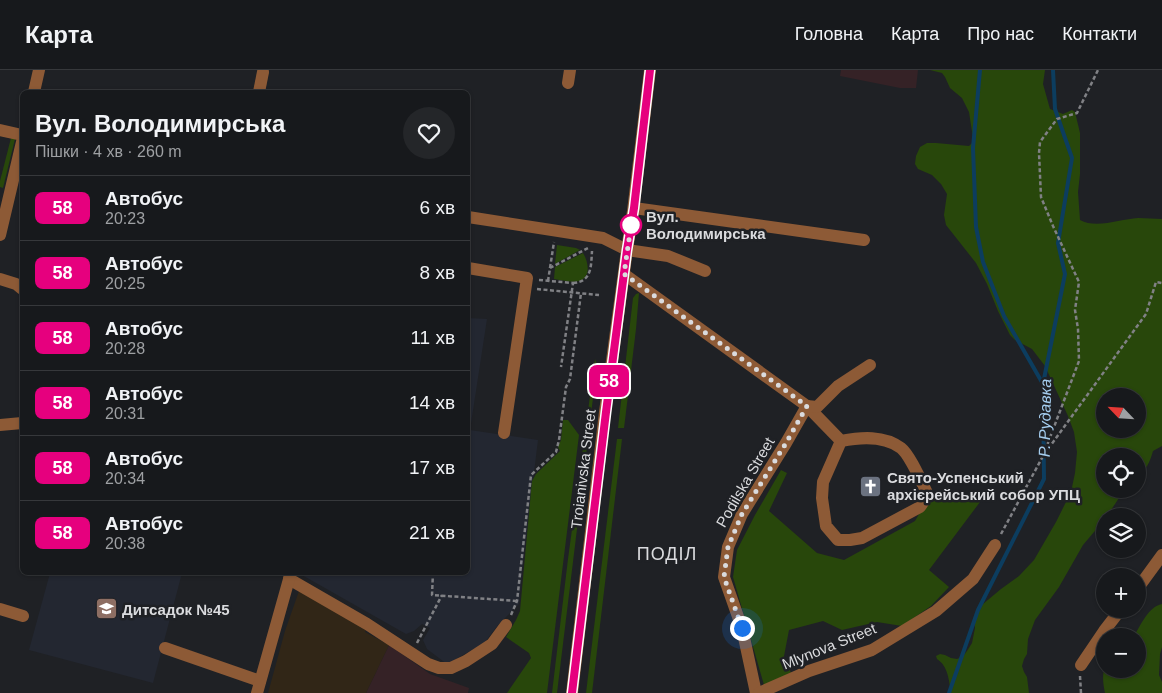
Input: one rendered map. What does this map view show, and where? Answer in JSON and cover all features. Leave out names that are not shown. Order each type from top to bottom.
[{"type":"street","points":[[34,90],[39,70]]},
{"type":"street","name":"Troianivska Street","points":[[572,693],[650,70]]},
{"type":"street","points":[[259,90],[263,72]]},
{"type":"street","points":[[0,130],[20,135]]},
{"type":"street","points":[[0,235],[20,150]]},
{"type":"street","points":[[634,208],[864,240]]},
{"type":"street","points":[[470,217],[603,238],[627,250],[668,256],[704,271]]},
{"type":"street","points":[[470,268],[527,278],[504,434]]},
{"type":"street","points":[[624,274],[807,406],[841,441]]},
{"type":"street","points":[[0,279],[16,284],[20,287]]},
{"type":"street","points":[[807,406],[817,407],[838,386],[870,365]]},
{"type":"street","name":"Podilska Street","points":[[757,693],[742,628],[724,577],[728,547],[742,514],[807,406]]},
{"type":"street","points":[[0,425],[20,423]]},
{"type":"street","points":[[869,438],[886,439],[902,449],[918,473],[928,495],[920,507],[862,538],[838,540],[826,526],[822,498],[824,482],[841,441],[869,438]]},
{"type":"street","name":"Mlynova Street","points":[[757,693],[809,671],[872,650],[936,612],[973,579],[995,545]]},
{"type":"street","points":[[1146,577],[1162,555]]},
{"type":"street","points":[[165,648],[258,687],[290,576],[428,664],[439,668],[451,668],[466,661],[492,644],[506,625]]},
{"type":"street","points":[[0,609],[23,616]]},
{"type":"street","points":[[1081,665],[1114,618]]},
{"type":"path","points":[[1044,456],[1078,361],[1078,329],[1075,310],[1080,282],[1041,197],[1040,142],[1057,119],[1076,113],[1098,70]]},
{"type":"path","points":[[554,242],[548,281],[579,283],[587,278],[592,251]]},
{"type":"path","points":[[550,268],[588,248]]},
{"type":"path","points":[[995,545],[1044,456],[1146,314],[1156,282],[1162,283]]},
{"type":"path","points":[[561,367],[573,283]]},
{"type":"path","points":[[526,288],[599,295]]},
{"type":"path","points":[[506,625],[517,601],[531,475],[556,452],[559,440],[566,386],[570,379],[581,293]]},
{"type":"path","points":[[433,575],[432,595],[517,601]]},
{"type":"path","points":[[412,653],[442,595]]},
{"type":"shaded area","points":[[841,70],[918,70],[916,88],[900,88],[840,76]]},
{"type":"shaded area","points":[[470,318],[487,319],[470,430]]},
{"type":"shaded area","points":[[470,430],[538,440],[519,604],[498,625],[485,642],[447,664],[427,649],[423,640],[430,628],[422,624],[414,631],[406,634],[302,575],[470,575]]},
{"type":"shaded area","name":"Дитсадок №45","points":[[49,575],[181,575],[153,683],[29,650]]},
{"type":"shaded area","points":[[299,591],[367,627],[365,632],[389,645],[366,693],[268,693],[285,631]]},
{"type":"shaded area","points":[[389,645],[430,674],[469,688],[468,693],[366,693]]},
{"type":"green space","points":[[930,70],[1045,70],[1043,84],[1050,109],[1063,114],[1072,110],[1075,112],[1080,133],[1078,192],[1080,220],[1086,223],[1101,224],[1138,218],[1162,219],[1162,446],[1153,451],[1146,468],[1146,448],[1096,448],[1096,498],[1119,498],[1112,508],[1096,508],[1096,530],[1083,545],[1059,587],[1035,620],[1028,639],[1027,654],[1022,666],[1027,677],[1029,693],[951,693],[946,669],[936,656],[940,654],[957,659],[963,656],[972,643],[975,628],[974,619],[977,609],[1019,576],[1034,560],[1071,492],[1077,452],[1074,432],[1045,366],[1032,349],[1015,340],[1010,335],[976,263],[946,225],[944,215],[947,194],[932,175],[918,169],[915,164],[920,147],[927,143],[969,146],[972,143],[969,112],[962,98],[950,88],[942,73]]},
{"type":"green space","points":[[11,138],[15,139],[3,188],[0,187],[0,181]]},
{"type":"green space","points":[[557,245],[576,248],[580,250],[555,264]]},
{"type":"green space","points":[[583,253],[588,268],[583,279],[573,282],[554,279],[555,267]]},
{"type":"green space","points":[[639,293],[624,428],[618,428],[633,298]]},
{"type":"green space","points":[[595,359],[597,365],[557,693],[552,693],[568,559]]},
{"type":"green space","points":[[563,420],[568,420],[579,435],[547,693],[507,693],[531,658],[529,653],[506,637],[520,611],[532,481],[536,474],[560,451],[558,447],[561,440]]},
{"type":"green space","points":[[617,439],[622,439],[592,693],[586,693]]},
{"type":"green space","points":[[781,470],[787,473],[769,511],[817,553],[844,560],[915,521],[932,492],[980,502],[929,570],[949,587],[931,606],[902,626],[877,622],[842,630],[823,621],[789,630],[784,656],[791,673],[764,685],[733,577],[737,550]]},
{"type":"green space","points":[[1162,604],[1162,647],[1159,675],[1162,682],[1162,693],[1105,693],[1103,678],[1146,678],[1146,628],[1139,628],[1149,613]]},
{"type":"waterway","points":[[980,70],[973,148],[976,227],[983,262],[1004,316],[1043,384]]},
{"type":"waterway","name":"Р. Рудавка","points":[[949,693],[978,610],[1044,479],[1043,384],[1065,274],[1058,243],[1072,158],[1055,109],[1053,70]]},
{"type":"bus line","name":"58","points":[[572,693],[650,70]]},
{"type":"place","name":"Вул. Володимирська","points":[[631,225]]},
{"type":"place","name":"Свято-Успенський архієрейський собор УПЦ","points":[[871,486]]},
{"type":"place","name":"Дитсадок №45","points":[[106,609]]},
{"type":"district","name":"ПОДІЛ","points":[[667,554]]},
{"type":"route","points":[[631,225],[632,219],[624,274],[807,406],[742,514],[728,547],[724,577],[742,628]]}]
